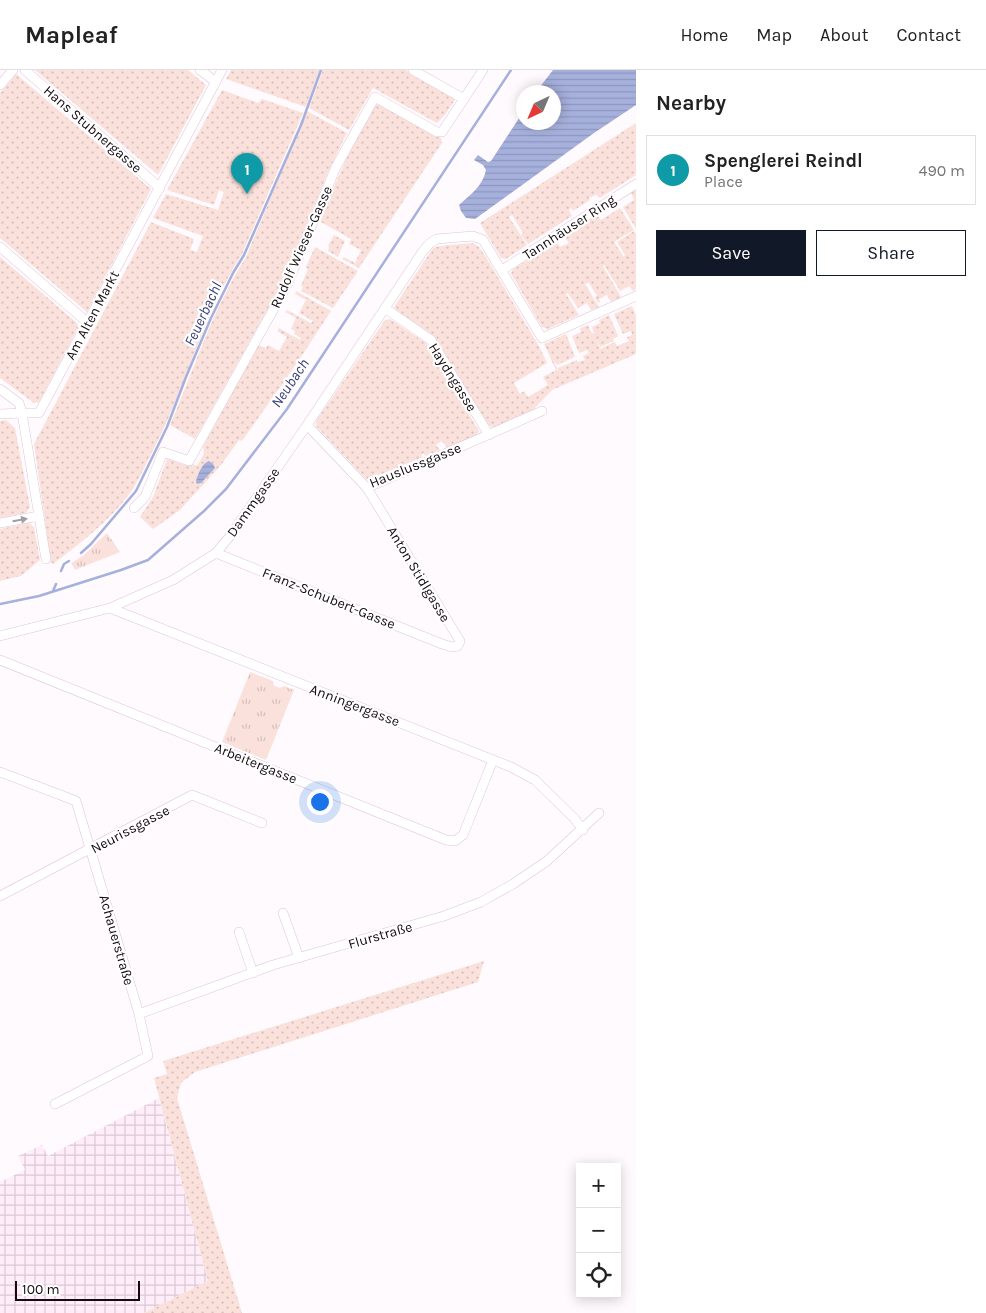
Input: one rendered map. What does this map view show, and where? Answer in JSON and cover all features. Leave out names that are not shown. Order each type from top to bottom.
[{"type":"street","points":[[0,85],[12,70]]},
{"type":"street","name":"Hans Stubnergasse","points":[[25,70],[160,188]]},
{"type":"street","points":[[200,70],[216,82]]},
{"type":"street","name":"Am Alten Markt","points":[[22,413],[40,413],[222,70]]},
{"type":"street","points":[[412,70],[462,103],[483,70]]},
{"type":"street","name":"Rudolf Wieser-Gasse","points":[[134,508],[145,497],[162,452],[189,461],[287,285],[336,167],[375,97],[440,132],[445,129],[462,103]]},
{"type":"street","name":"Tannhäuser Ring","points":[[502,270],[636,184]]},
{"type":"street","name":"Dammgasse","points":[[0,636],[110,608],[173,580],[216,553],[308,425],[419,257],[434,240],[475,236],[485,243],[502,270]]},
{"type":"street","points":[[0,247],[88,322]]},
{"type":"street","points":[[502,270],[542,338],[636,296]]},
{"type":"street","name":"Haydngasse","points":[[386,309],[431,340],[489,435]]},
{"type":"street","points":[[0,389],[19,402],[22,413],[46,558]]},
{"type":"street","name":"Hauslussgasse","points":[[308,425],[366,488],[542,411]]},
{"type":"street","points":[[0,414],[22,413]]},
{"type":"street","name":"Anton Stidlgasse","points":[[366,488],[460,642],[458,646],[452,647],[442,644]]},
{"type":"street","points":[[0,523],[39,516]]},
{"type":"street","name":"Franz-Schubert-Gasse","points":[[216,553],[442,644]]},
{"type":"street","name":"Anningergasse","points":[[110,608],[493,760],[535,780],[574,818],[583,830]]},
{"type":"street","name":"Arbeitergasse","points":[[0,660],[455,842],[463,835],[493,760]]},
{"type":"street","name":"Achauerstraße","points":[[0,772],[76,801],[139,1014],[148,1056],[55,1104]]},
{"type":"street","name":"Neurissgasse","points":[[0,896],[91,850],[192,795],[262,823]]},
{"type":"street","name":"Flurstraße","points":[[139,1014],[252,973],[444,916],[481,902],[514,884],[547,861],[599,814]]},
{"type":"street","points":[[283,913],[299,958]]},
{"type":"street","points":[[238,932],[252,973]]},
{"type":"shaded area","points":[[159,1098],[208,1281],[144,1313],[0,1313],[0,1182],[25,1170],[18,1156],[42,1145],[48,1156]]},
{"type":"green space","points":[[35,70],[188,70],[206,85],[158,175]]},
{"type":"green space","points":[[231,70],[320,70],[306,107],[226,79]]},
{"type":"green space","points":[[323,70],[406,70],[456,98],[445,115],[437,123],[373,88],[349,130],[309,108]]},
{"type":"green space","points":[[16,74],[151,189],[87,312],[0,238],[0,93]]},
{"type":"green space","points":[[222,90],[258,103],[262,99],[303,113],[242,254],[215,304],[172,410],[135,486],[106,520],[86,539],[53,564],[51,562],[34,444],[151,222],[194,239],[190,250],[197,252],[203,236],[153,218],[166,194],[218,210],[224,192],[219,190],[214,205],[167,190]]},
{"type":"green space","points":[[380,104],[441,138],[442,143],[359,268],[342,259],[344,257],[355,263],[361,250],[349,244],[351,239],[319,221],[348,155],[375,105]]},
{"type":"green space","points":[[307,111],[347,133],[328,172],[285,278],[195,439],[170,425],[213,319],[246,257]]},
{"type":"green space","points":[[636,123],[636,175],[600,198],[596,195],[589,198],[590,200],[573,211],[571,208],[569,210],[572,216],[528,244],[521,235],[523,233],[512,215],[509,217],[527,245],[506,259],[501,258],[480,223]]},
{"type":"green space","points":[[636,190],[636,229],[623,207],[634,200],[631,193]]},
{"type":"green space","points":[[620,208],[634,230],[614,242],[624,257],[625,255],[617,242],[634,231],[636,234],[636,290],[633,291],[629,286],[620,291],[604,265],[621,297],[611,302],[607,295],[599,299],[600,302],[598,303],[595,297],[597,296],[589,283],[587,283],[585,284],[599,307],[591,310],[587,303],[578,308],[568,293],[566,294],[579,315],[548,329],[542,327],[511,274],[512,270],[556,242],[560,247],[569,243],[564,236],[597,215],[601,220]]},
{"type":"green space","points":[[334,235],[345,241],[338,257],[328,251],[328,246]]},
{"type":"green space","points":[[473,243],[479,247],[486,257],[539,346],[547,363],[514,383],[520,394],[524,391],[528,397],[548,385],[543,377],[556,370],[544,344],[566,334],[575,357],[557,365],[553,359],[558,371],[558,368],[577,360],[578,362],[585,360],[583,356],[589,353],[587,350],[579,353],[572,336],[581,332],[580,328],[588,325],[592,334],[594,333],[592,327],[600,323],[599,320],[609,315],[618,336],[613,339],[614,341],[600,347],[596,339],[600,349],[615,342],[617,346],[629,341],[627,337],[632,335],[631,331],[623,334],[614,314],[632,306],[636,316],[636,354],[552,390],[531,412],[494,427],[489,426],[435,337],[394,307],[433,248]]},
{"type":"green space","points":[[315,247],[358,271],[333,308],[301,291],[303,287],[301,286],[308,269],[306,267]]},
{"type":"green space","points":[[0,257],[77,323],[78,328],[39,402],[34,403],[0,378]]},
{"type":"green space","points":[[296,291],[331,311],[242,441],[239,440],[221,465],[180,510],[153,529],[140,517],[153,497],[167,459],[188,466],[192,464],[197,466],[204,454],[203,447],[258,345],[266,348],[268,345],[279,351],[287,337],[277,331],[279,328],[300,340],[301,338],[294,334],[295,331],[291,329],[296,318],[285,312],[287,310],[311,323],[313,321],[299,313],[306,300],[295,294]]},
{"type":"green space","points":[[390,319],[426,343],[479,431],[476,436],[447,448],[442,441],[436,445],[440,450],[426,456],[423,453],[421,456],[423,457],[366,479],[316,426],[316,421],[385,320]]},
{"type":"green space","points":[[6,420],[15,428],[30,507],[26,513],[0,518],[0,421]]},
{"type":"green space","points":[[29,523],[34,527],[40,560],[21,576],[0,581],[0,529]]},
{"type":"green space","points":[[107,533],[120,552],[75,570],[71,563],[83,556]]},
{"type":"green space","points":[[250,672],[273,681],[274,686],[280,688],[284,686],[294,690],[266,760],[222,742]]},
{"type":"green space","points":[[484,961],[478,982],[195,1072],[181,1083],[177,1098],[242,1313],[144,1313],[208,1281],[154,1078],[167,1074],[163,1061]]},
{"type":"water","points":[[553,70],[636,70],[636,105],[475,219],[466,218],[459,205],[479,185],[486,170],[483,165],[474,160],[478,155],[488,162],[491,161],[516,123],[516,130],[561,130],[561,85],[541,85]]},
{"type":"water","points":[[209,461],[215,468],[201,483],[197,484],[200,470]]},
{"type":"waterway","name":"Feuerbachl","points":[[81,553],[91,544],[136,491],[167,427],[211,318],[244,255],[301,125],[321,70]]},
{"type":"waterway","name":"Neubach","points":[[0,604],[39,596],[148,560],[226,489],[287,409],[511,70]]},
{"type":"waterway","points":[[61,571],[64,564],[69,561]]},
{"type":"waterway","name":"Neubach","points":[[53,591],[56,584]]},
{"type":"place","name":"Spenglerei Reindl","points":[[247,194]]}]
